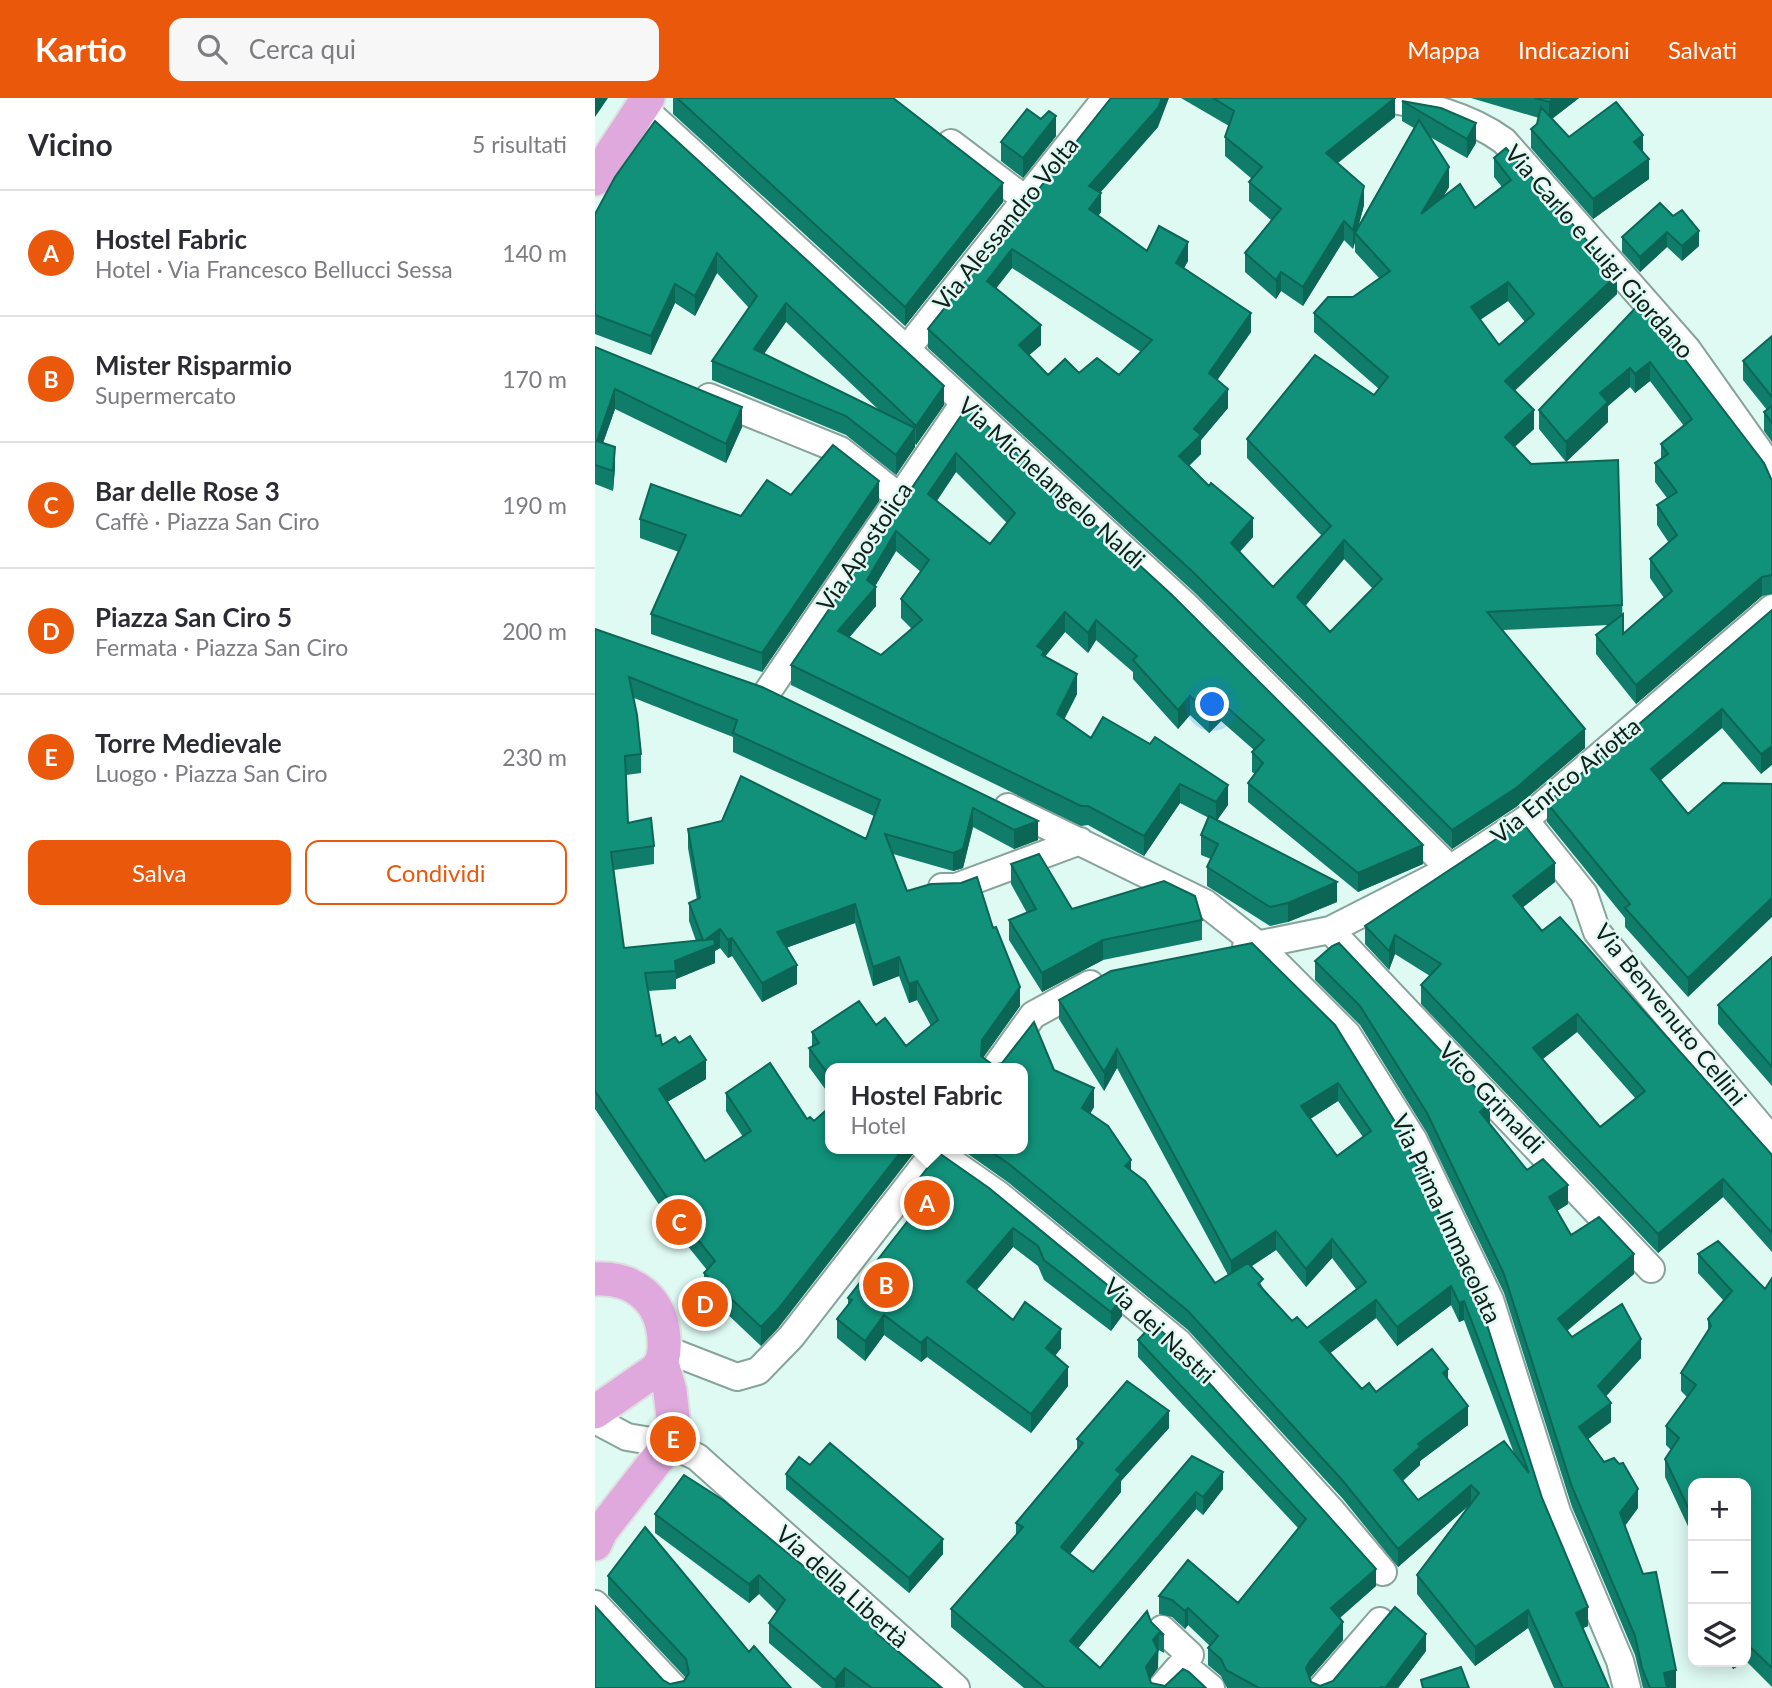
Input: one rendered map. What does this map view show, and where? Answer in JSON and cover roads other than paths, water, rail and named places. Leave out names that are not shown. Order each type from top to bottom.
[{"type":"main road","points":[[595,180],[645,102]]},
{"type":"main road","points":[[597,1526],[669,1444],[673,1418],[664,1356],[664,1327],[653,1302],[641,1290],[624,1281],[599,1275]]},
{"type":"main road","points":[[595,1412],[643,1382],[664,1356]]},
{"type":"street","name":"Via Alessandro Volta","points":[[906,350],[1105,98]]},
{"type":"street","name":"Via Carlo e Luigi Giordano","points":[[1381,98],[1420,104],[1481,125],[1504,141],[1687,349],[1772,469]]},
{"type":"street","name":"Via Michelangelo Naldi","points":[[645,102],[906,350],[1183,603],[1450,869]]},
{"type":"street","points":[[932,129],[1025,199]]},
{"type":"street","points":[[685,387],[840,450],[898,496]]},
{"type":"street","name":"Via Apostolica","points":[[744,683],[780,697],[898,496],[964,403]]},
{"type":"street","name":"Via Enrico Ariotta","points":[[1223,951],[1330,930],[1450,869],[1525,820],[1772,608]]},
{"type":"street","name":"Via Prima Immacolata","points":[[982,795],[1205,903],[1258,945],[1347,1034],[1414,1141],[1490,1300],[1557,1511],[1620,1661],[1627,1688]]},
{"type":"street","name":"Via Benvenuto Cellini","points":[[1525,820],[1584,894],[1597,932],[1772,1140]]},
{"type":"street","points":[[932,887],[956,887],[1080,841]]},
{"type":"street","name":"Vico Grimaldi","points":[[1330,930],[1650,1269]]},
{"type":"street","points":[[999,1063],[1033,1015],[1106,975],[1120,972]]},
{"type":"street","points":[[664,1356],[737,1377],[758,1371],[791,1337],[933,1154]]},
{"type":"street","name":"Via dei Nastri","points":[[942,1154],[999,1195],[1178,1342],[1384,1572]]},
{"type":"street","name":"Via della Libertà","points":[[595,1420],[627,1437],[669,1444],[697,1457],[956,1688]]},
{"type":"street","points":[[595,1604],[674,1688]]},
{"type":"street","points":[[1322,1688],[1380,1621]]},
{"type":"street","points":[[1161,1688],[1190,1654],[1162,1629]]},
{"type":"street","points":[[1182,1664],[1212,1688]]},
{"type":"place","name":"Hostel Fabric","points":[[927,1203]]},
{"type":"place","name":"Bar delle Rose 3","points":[[679,1222]]},
{"type":"place","name":"Mister Risparmio","points":[[886,1285]]},
{"type":"place","name":"Piazza San Ciro 5","points":[[705,1304]]},
{"type":"place","name":"Torre Medievale","points":[[673,1439]]}]
